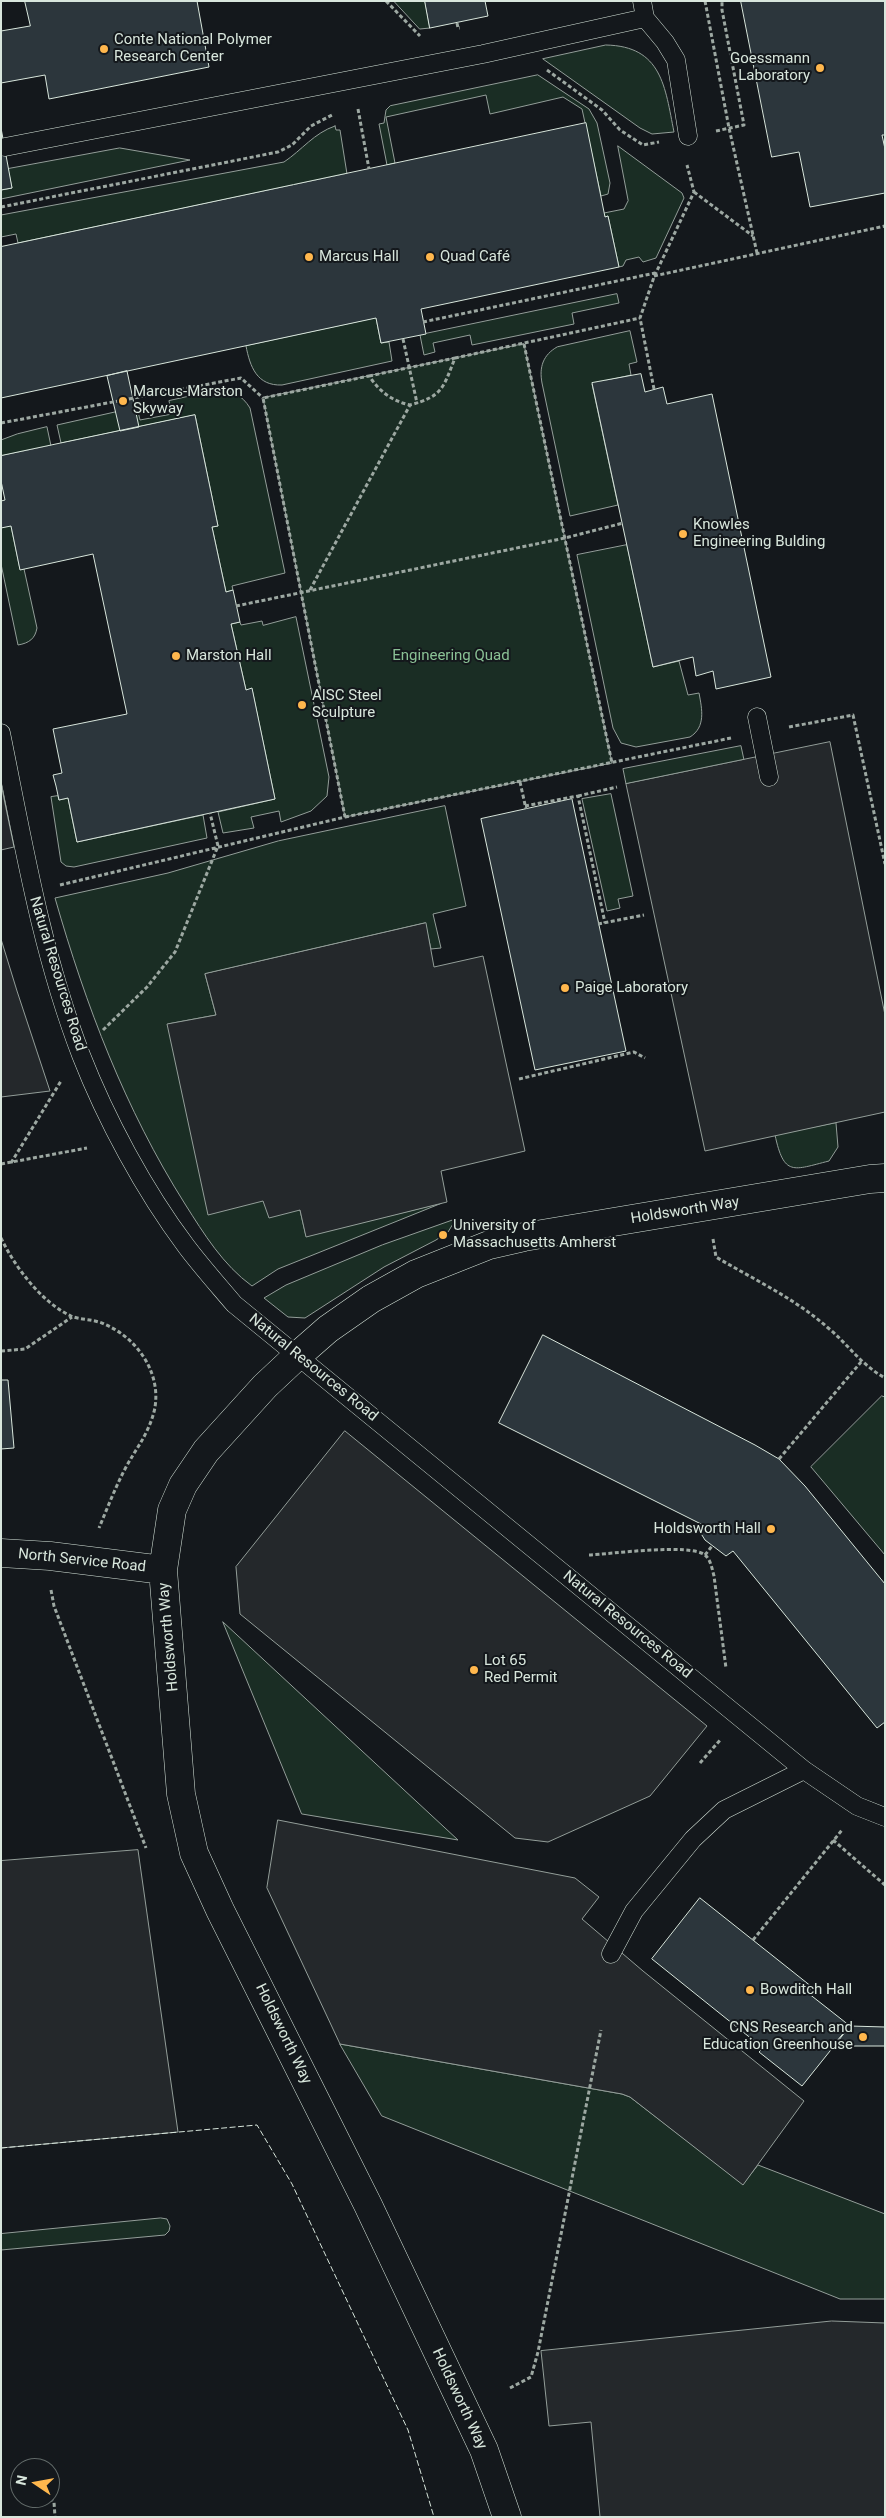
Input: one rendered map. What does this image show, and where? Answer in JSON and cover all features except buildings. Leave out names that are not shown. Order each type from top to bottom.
[{"type":"street","name":"Holdsworth Way","points":[[507,2517],[484,2450],[368,2205],[220,1910],[194,1853],[181,1794],[163,1570],[172,1510],[183,1485],[206,1451],[265,1386],[328,1329],[371,1299],[416,1274],[489,1244],[885,1178]]},
{"type":"street","name":"North Service Road","points":[[1,1553],[50,1556],[163,1570]]},
{"type":"lane","points":[[4,147],[483,54],[643,10],[676,60],[688,136]]},
{"type":"lane","points":[[758,717],[769,777]]},
{"type":"lane","name":"Natural Resources Road","points":[[1,733],[32,890],[49,958],[82,1057],[120,1140],[185,1245],[234,1304],[296,1357],[362,1407],[804,1770],[857,1806],[885,1817]]},
{"type":"lane","points":[[610,1954],[634,1911],[693,1839],[724,1810],[804,1770]]},
{"type":"path","points":[[386,1],[416,34],[428,39]]},
{"type":"path","points":[[704,1],[729,128],[757,253]]},
{"type":"path","points":[[722,1],[722,10],[744,125]]},
{"type":"path","points":[[457,23],[458,28]]},
{"type":"path","points":[[542,67],[602,110],[620,130],[642,145]]},
{"type":"path","points":[[349,109],[357,106],[369,169]]},
{"type":"path","points":[[1,207],[278,152],[292,145],[311,126],[340,112]]},
{"type":"path","points":[[684,156],[694,192],[754,236]]},
{"type":"path","points":[[654,389],[640,318],[655,275],[694,192]]},
{"type":"path","points":[[423,322],[885,226]]},
{"type":"path","points":[[263,398],[640,318]]},
{"type":"path","points":[[402,339],[417,403]]},
{"type":"path","points":[[60,885],[218,846],[344,818],[612,763],[524,344]]},
{"type":"path","points":[[369,376],[376,387],[396,402],[410,405],[429,400],[438,392],[446,381],[455,358]]},
{"type":"path","points":[[1,423],[241,378],[263,398],[344,818]]},
{"type":"path","points":[[310,590],[410,405]]},
{"type":"path","points":[[236,606],[565,538],[623,524]]},
{"type":"path","points":[[853,715],[885,864]]},
{"type":"path","points":[[520,782],[526,808],[617,787]]},
{"type":"path","points":[[578,796],[605,923]]},
{"type":"path","points":[[11,1162],[57,1085],[99,1034],[148,987],[175,952],[218,846],[210,813]]},
{"type":"path","points":[[598,924],[644,915]]},
{"type":"path","points":[[519,1080],[634,1052],[645,1058]]},
{"type":"path","points":[[1,1164],[87,1148]]},
{"type":"path","points":[[713,1237],[716,1257],[790,1300],[828,1327],[861,1362],[885,1378]]},
{"type":"path","points":[[1,1238],[33,1285],[50,1301],[72,1317],[87,1318],[105,1324],[126,1337],[142,1353],[152,1372],[156,1392],[154,1410],[146,1437],[125,1469],[97,1531]]},
{"type":"path","points":[[1,1351],[25,1349],[56,1330],[72,1317]]},
{"type":"path","points":[[779,1459],[861,1362]]},
{"type":"path","points":[[705,1555],[712,1546]]},
{"type":"path","points":[[586,1556],[687,1548],[705,1555],[711,1564],[714,1576],[726,1669]]},
{"type":"path","points":[[49,1583],[54,1606],[146,1848]]},
{"type":"path","points":[[700,1763],[727,1732]]},
{"type":"path","points":[[753,1940],[845,1826]]},
{"type":"path","points":[[833,1840],[885,1885]]},
{"type":"path","points":[[510,2388],[531,2377],[538,2352],[601,2030]]},
{"type":"green space","points":[[394,1],[425,1],[430,28],[420,29]]},
{"type":"green space","points":[[606,45],[625,47],[639,53],[650,61],[658,72],[663,85],[674,132],[652,134],[640,128],[543,59]]},
{"type":"green space","points":[[538,75],[589,109],[597,123],[610,183],[608,194],[601,196],[582,109],[563,97],[490,114],[486,95],[386,117],[395,163],[387,165],[379,124],[384,123],[386,110],[390,106]]},
{"type":"green space","points":[[335,126],[336,130],[340,130],[347,174],[18,243],[16,234],[1,237],[1,215],[284,162],[314,137]]},
{"type":"green space","points":[[618,146],[682,193],[684,198],[656,258],[643,262],[639,257],[626,260],[623,266],[619,267],[608,216],[605,217],[604,213],[624,209],[628,201]]},
{"type":"green space","points":[[120,148],[190,160],[1,199],[1,190],[12,188],[8,169]]},
{"type":"green space","points":[[617,294],[619,303],[572,313],[574,324],[472,345],[470,335],[433,343],[435,352],[424,355],[420,335]]},
{"type":"green space","points":[[376,318],[381,343],[389,342],[392,361],[282,385],[266,382],[261,379],[256,374],[250,361],[246,346]]},
{"type":"green space","points":[[630,331],[637,362],[629,364],[631,375],[592,384],[618,505],[570,516],[542,383],[541,372],[543,362],[548,354],[557,347]]},
{"type":"green space","name":"Engineering Quad","points":[[524,344],[612,763],[345,817],[263,398]]},
{"type":"green space","points":[[217,390],[236,394],[250,408],[285,573],[232,586],[233,590],[226,592],[212,527],[218,526],[195,415],[61,443],[57,425],[137,407],[140,420],[172,414],[169,401]]},
{"type":"green space","points":[[47,427],[51,446],[1,456],[1,440]]},
{"type":"green space","points":[[11,526],[20,569],[24,569],[37,628],[31,640],[18,645],[1,564],[1,528]]},
{"type":"green space","points":[[627,545],[653,667],[679,661],[688,695],[699,693],[702,711],[699,728],[690,737],[636,747],[621,743],[613,728],[577,555]]},
{"type":"green space","points":[[296,617],[329,777],[327,796],[311,811],[281,822],[279,811],[251,817],[254,828],[223,833],[218,812],[275,799],[252,689],[246,690],[231,624],[240,622],[241,625],[262,621],[263,625]]},
{"type":"green space","points":[[741,746],[744,760],[626,784],[623,769]]},
{"type":"green space","points":[[611,794],[633,896],[618,899],[620,908],[607,911],[582,799]]},
{"type":"green space","points":[[58,796],[59,800],[68,798],[77,842],[203,815],[207,838],[74,867],[66,866],[61,862],[51,797]]},
{"type":"green space","points":[[445,806],[466,906],[433,914],[441,948],[431,949],[425,923],[205,974],[216,1015],[168,1024],[263,1201],[300,1210],[306,1236],[442,1203],[278,1269],[252,1286],[232,1269],[207,1238],[163,1168],[144,1131],[109,1056],[94,1017],[55,898],[168,873],[278,841]]},
{"type":"green space","points":[[836,1123],[838,1147],[829,1161],[798,1168],[787,1164],[782,1158],[775,1135]]},
{"type":"green space","points":[[456,1219],[448,1232],[436,1240],[384,1267],[305,1318],[288,1317],[264,1298],[286,1285],[382,1245]]},
{"type":"green space","points":[[882,1396],[885,1397],[885,1555],[811,1467]]},
{"type":"green space","points":[[223,1622],[458,1840],[302,1814]]},
{"type":"green space","points":[[340,2044],[622,2094],[630,2097],[743,2184],[758,2165],[885,2214],[885,2299],[840,2299],[382,2116]]},
{"type":"green space","points":[[161,2218],[167,2219],[170,2226],[169,2231],[165,2235],[1,2250],[1,2234]]},
{"type":"shaded area","points":[[830,742],[885,1015],[885,1112],[705,1151],[626,784]]},
{"type":"shaded area","points":[[1,784],[14,847],[1,850]]},
{"type":"shaded area","points":[[426,923],[434,967],[483,956],[525,1151],[441,1171],[447,1202],[306,1237],[300,1210],[269,1218],[263,1201],[208,1215],[167,1024],[216,1015],[205,974]]},
{"type":"shaded area","points":[[1,939],[17,991],[50,1091],[1,1097]]},
{"type":"shaded area","name":"Lot 65 Red Permit","points":[[345,1431],[707,1726],[650,1796],[548,1842],[515,1838],[240,1614],[236,1567]]},
{"type":"shaded area","points":[[278,1820],[575,1878],[599,1897],[582,1919],[643,1971],[804,2101],[743,2185],[630,2097],[622,2094],[340,2044],[267,1888]]},
{"type":"shaded area","points":[[138,1850],[178,2132],[1,2148],[1,1861]]},
{"type":"shaded area","points":[[832,2321],[885,2323],[885,2517],[600,2517],[591,2422],[549,2426],[541,2351]]},
{"type":"fence","points":[[1,2148],[257,2125],[292,2184],[408,2430],[434,2517]]},
{"type":"place","name":"Conte National Polymer Research Center","points":[[104,49]]},
{"type":"place","name":"Goessmann Laboratory","points":[[820,68]]},
{"type":"place","name":"Marcus Hall","points":[[309,257]]},
{"type":"place","name":"Quad Café","points":[[430,257]]},
{"type":"place","name":"Marcus-Marston Skyway","points":[[123,401]]},
{"type":"place","name":"Knowles Engineering Bulding","points":[[683,534]]},
{"type":"place","name":"Marston Hall","points":[[176,656]]},
{"type":"place","name":"AISC Steel Sculpture","points":[[302,705]]},
{"type":"place","name":"Paige Laboratory","points":[[565,988]]},
{"type":"place","name":"University of Massachusetts Amherst","points":[[443,1235]]},
{"type":"place","name":"Holdsworth Hall","points":[[771,1529]]},
{"type":"place","name":"Lot 65 Red Permit","points":[[474,1670]]},
{"type":"place","name":"Bowditch Hall","points":[[750,1990]]},
{"type":"place","name":"CNS Research and Education Greenhouse","points":[[863,2037]]}]
